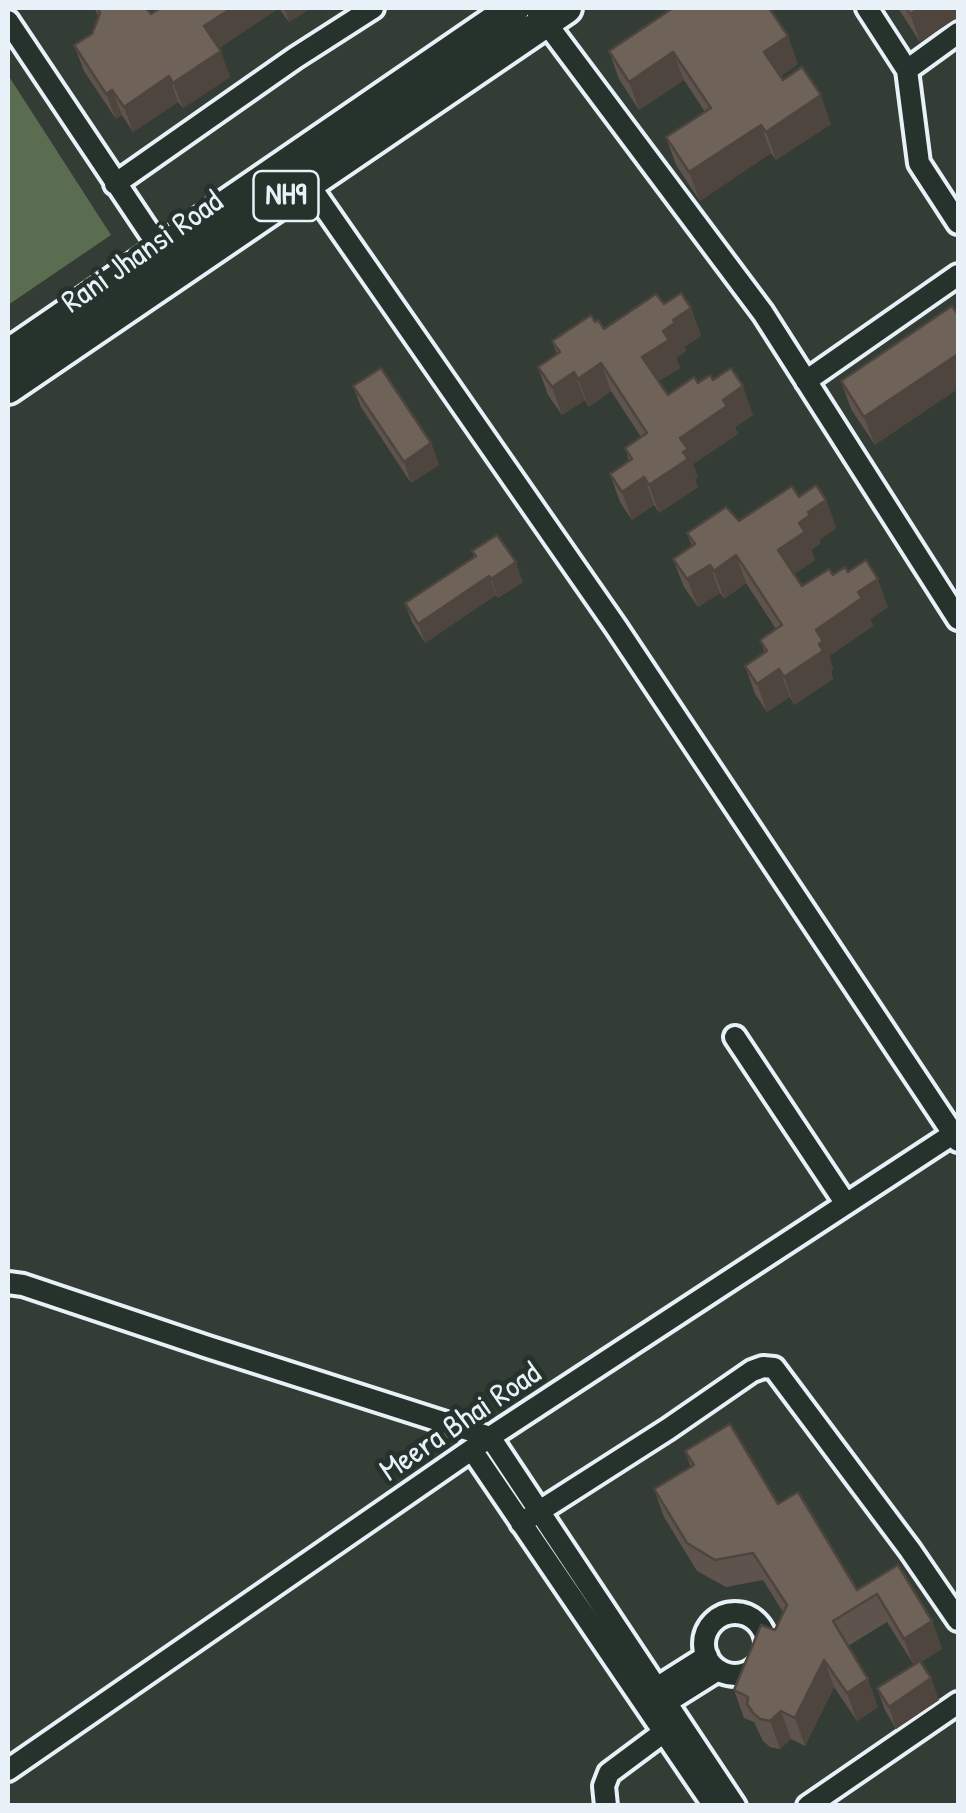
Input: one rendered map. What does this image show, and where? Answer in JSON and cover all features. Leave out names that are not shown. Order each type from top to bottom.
[{"type":"highway","name":"Rani Jhansi Road","points":[[8,355],[514,8]]},
{"type":"highway","name":"Rani Jhansi Road","points":[[8,388],[549,12]]},
{"type":"street","points":[[115,184],[294,58],[373,8]]},
{"type":"street","points":[[867,8],[907,70],[919,163],[958,223]]},
{"type":"street","points":[[549,12],[763,314],[958,619]]},
{"type":"street","points":[[8,21],[160,250]]},
{"type":"street","points":[[907,70],[958,33]]},
{"type":"street","points":[[307,182],[616,627],[956,1137]]},
{"type":"street","points":[[806,381],[958,275]]},
{"type":"street","points":[[735,1037],[846,1204]]},
{"type":"street","name":"Meera Bhai Road","points":[[8,1770],[490,1437],[846,1204],[956,1137]]},
{"type":"street","points":[[8,1283],[490,1437],[540,1510],[714,1806]]},
{"type":"street","points":[[521,1522],[752,1371],[774,1368],[958,1620]]},
{"type":"street","points":[[472,1450],[654,1700]]},
{"type":"street","points":[[654,1700],[713,1663]]},
{"type":"street","points":[[808,1806],[958,1703]]},
{"type":"street","points":[[606,1806],[604,1786],[609,1774],[672,1732]]},
{"type":"street","points":[[672,1732],[736,1806]]},
{"type":"green space","points":[[8,75],[111,235],[8,305]]},
{"type":"building","points":[[97,8],[146,8],[151,14],[161,8],[232,8],[204,26],[221,51],[173,83],[169,76],[124,107],[112,90],[106,94],[74,45],[92,34],[100,13]]},
{"type":"building","points":[[673,8],[769,8],[788,36],[764,52],[783,80],[802,67],[821,95],[766,132],[761,125],[689,172],[666,137],[711,108],[673,52],[629,82],[609,51]]},
{"type":"building","points":[[681,293],[691,308],[663,331],[669,340],[642,357],[668,395],[694,377],[698,383],[710,375],[713,380],[731,368],[743,386],[723,400],[727,406],[680,438],[688,449],[683,452],[688,459],[649,485],[644,477],[622,492],[610,474],[632,459],[625,448],[647,433],[601,363],[578,379],[574,372],[552,387],[538,367],[560,352],[552,341],[591,315],[604,329],[656,294],[664,304]]},
{"type":"building","points":[[952,306],[958,315],[958,354],[864,417],[841,381]]},
{"type":"building","points":[[381,368],[431,443],[404,462],[353,386]]},
{"type":"building","points":[[816,485],[826,500],[799,523],[805,532],[778,550],[802,586],[829,569],[833,575],[845,567],[848,572],[866,560],[878,579],[858,592],[862,598],[816,630],[823,641],[819,644],[823,651],[784,677],[779,669],[757,684],[745,666],[767,651],[760,640],[782,625],[736,555],[714,571],[710,565],[687,579],[673,559],[695,544],[687,533],[726,507],[739,521],[792,486],[799,497]]},
{"type":"building","points":[[497,535],[516,562],[418,624],[405,603],[476,556],[472,551]]},
{"type":"building","points":[[730,1424],[778,1504],[798,1492],[857,1590],[898,1565],[932,1621],[904,1639],[877,1594],[833,1621],[868,1679],[847,1693],[824,1660],[795,1718],[781,1711],[770,1721],[760,1719],[747,1704],[748,1697],[734,1690],[761,1625],[775,1630],[787,1605],[753,1553],[715,1560],[687,1543],[654,1489],[694,1465],[685,1451]]},
{"type":"building","points":[[920,1661],[931,1678],[889,1707],[877,1688]]}]
